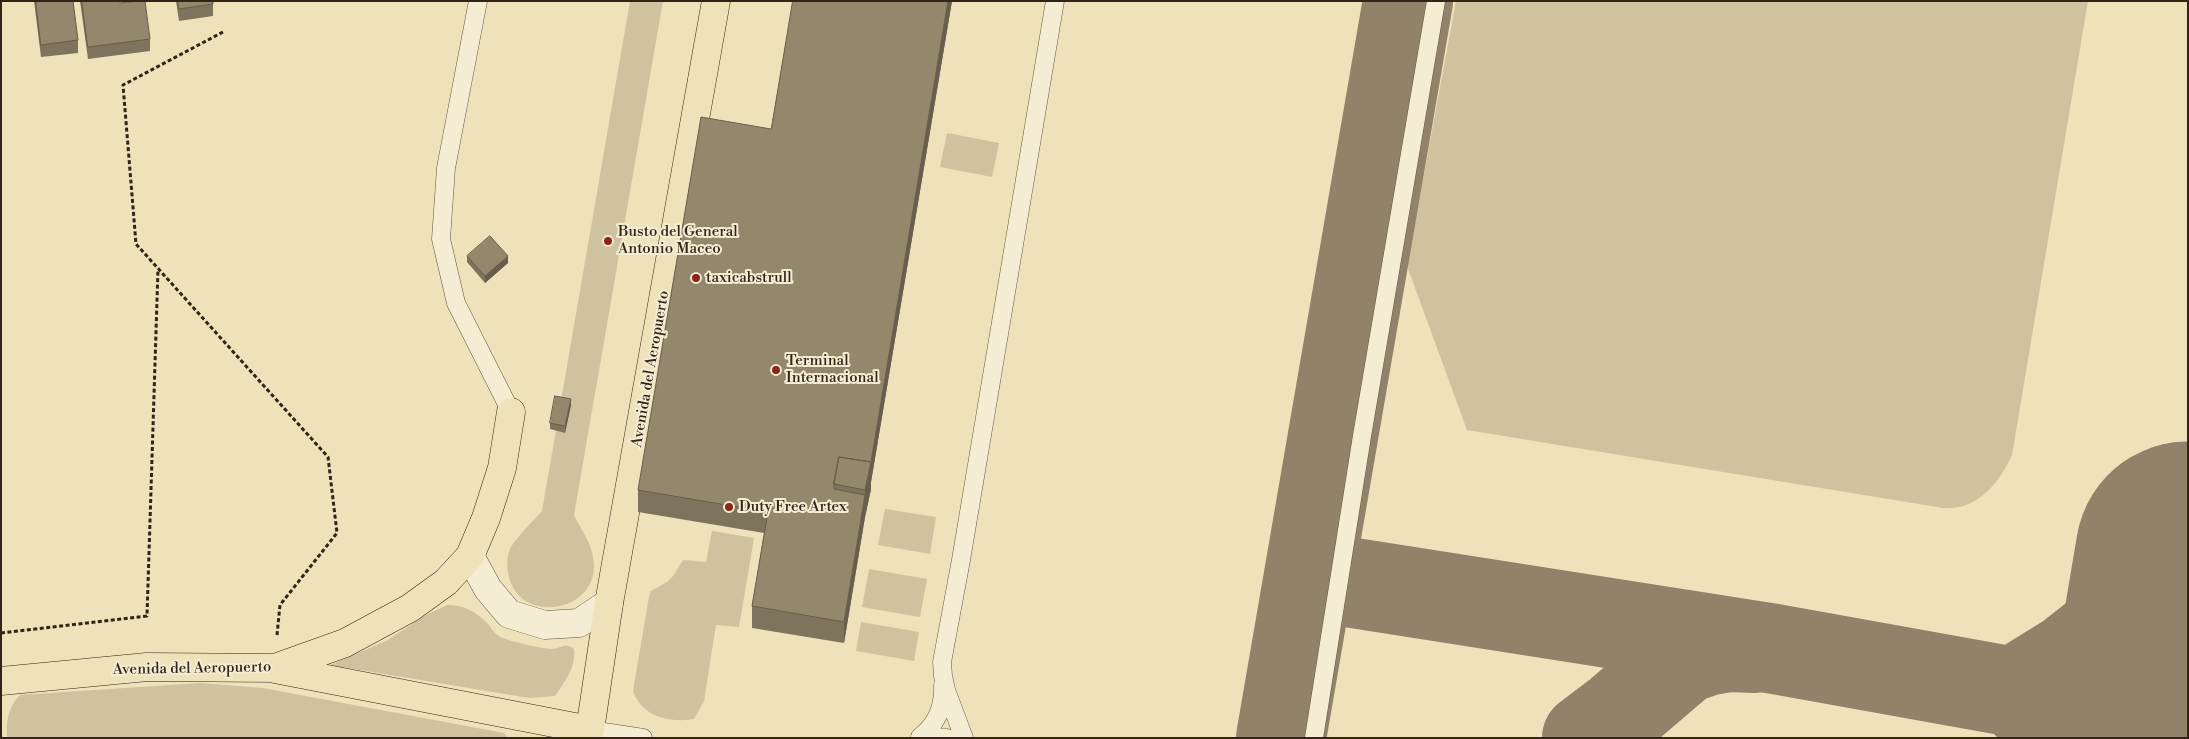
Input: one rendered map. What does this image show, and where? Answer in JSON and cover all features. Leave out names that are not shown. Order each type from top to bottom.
[{"type":"main road","name":"Avenida del Aeropuerto","points":[[589,734],[609,603],[716,1]]},
{"type":"main road","name":"Avenida del Aeropuerto","points":[[1,681],[147,667],[274,668],[345,642],[410,608],[446,582],[470,556],[486,518],[502,468],[512,412]]},
{"type":"main road","points":[[274,668],[589,734]]},
{"type":"street","points":[[470,556],[488,589],[508,614],[545,625],[579,623],[609,603]]},
{"type":"lane","points":[[478,1],[446,168],[441,240],[456,303],[512,412]]},
{"type":"lane","points":[[920,737],[935,723],[943,694],[943,651],[961,560],[1055,1]]},
{"type":"lane","points":[[1314,738],[1362,436],[1436,1]]},
{"type":"lane","points":[[920,737],[962,730],[942,676]]},
{"type":"lane","points":[[589,734],[642,738]]},
{"type":"lane","points":[[920,737],[947,738]]},
{"type":"path","points":[[223,32],[123,85],[136,244],[328,457],[337,533],[280,604],[274,668]]},
{"type":"path","points":[[1,633],[147,616],[158,268]]},
{"type":"shaded area","points":[[630,1],[663,1],[574,515],[592,551],[593,576],[585,591],[573,601],[558,606],[541,607],[526,601],[514,590],[507,563],[510,549],[542,511]]},
{"type":"shaded area","points":[[1456,1],[2088,1],[2012,455],[2004,470],[1988,491],[1966,505],[1943,508],[1467,430],[1407,266]]},
{"type":"shaded area","points":[[947,133],[999,143],[992,177],[940,167]]},
{"type":"shaded area","points":[[885,509],[936,517],[930,554],[878,545]]},
{"type":"shaded area","points":[[712,531],[754,538],[739,627],[716,625],[704,701],[694,719],[667,719],[643,707],[633,691],[649,597],[651,591],[667,582],[674,575],[683,560],[706,562]]},
{"type":"shaded area","points":[[869,569],[927,579],[920,617],[862,607]]},
{"type":"shaded area","points":[[447,605],[459,606],[475,613],[503,638],[548,649],[566,646],[574,649],[572,668],[555,696],[529,698],[330,665],[386,641],[426,615]]},
{"type":"shaded area","points":[[861,622],[919,632],[914,661],[856,651]]},
{"type":"shaded area","points":[[200,683],[263,688],[504,733],[508,738],[7,738],[9,715],[13,704],[20,695]]},
{"type":"building","points":[[36,1],[73,1],[78,40],[41,45]]},
{"type":"building","points":[[82,1],[120,1],[120,3],[145,1],[150,39],[88,47]]},
{"type":"building","points":[[178,1],[213,1],[213,4],[179,9]]},
{"type":"building","name":"Terminal Internacional","points":[[793,1],[948,1],[871,462],[839,457],[834,484],[834,489],[865,495],[844,622],[752,606],[768,512],[638,490],[701,117],[771,129]]},
{"type":"building","points":[[490,236],[508,256],[485,276],[467,256]]},
{"type":"building","points":[[555,396],[571,399],[565,426],[550,423]]},
{"type":"building","points":[[839,457],[871,462],[865,490],[834,484]]},
{"type":"taxiway","points":[[1281,738],[1408,1]]},
{"type":"taxiway","points":[[2014,692],[2069,658],[2129,611],[2173,550],[2188,512]]},
{"type":"taxiway","points":[[1309,576],[1775,649],[2014,692],[2067,738]]},
{"type":"taxiway","points":[[1587,738],[1620,713],[1683,659],[1706,651],[1728,647],[1756,648]]},
{"type":"runway","points":[[2157,738],[2188,554]]},
{"type":"place","name":"Busto del General Antonio Maceo","points":[[608,241]]},
{"type":"place","name":"taxicabstrull","points":[[696,278]]},
{"type":"place","name":"Terminal Internacional","points":[[776,370]]},
{"type":"place","name":"Duty Free Artex","points":[[729,507]]}]
